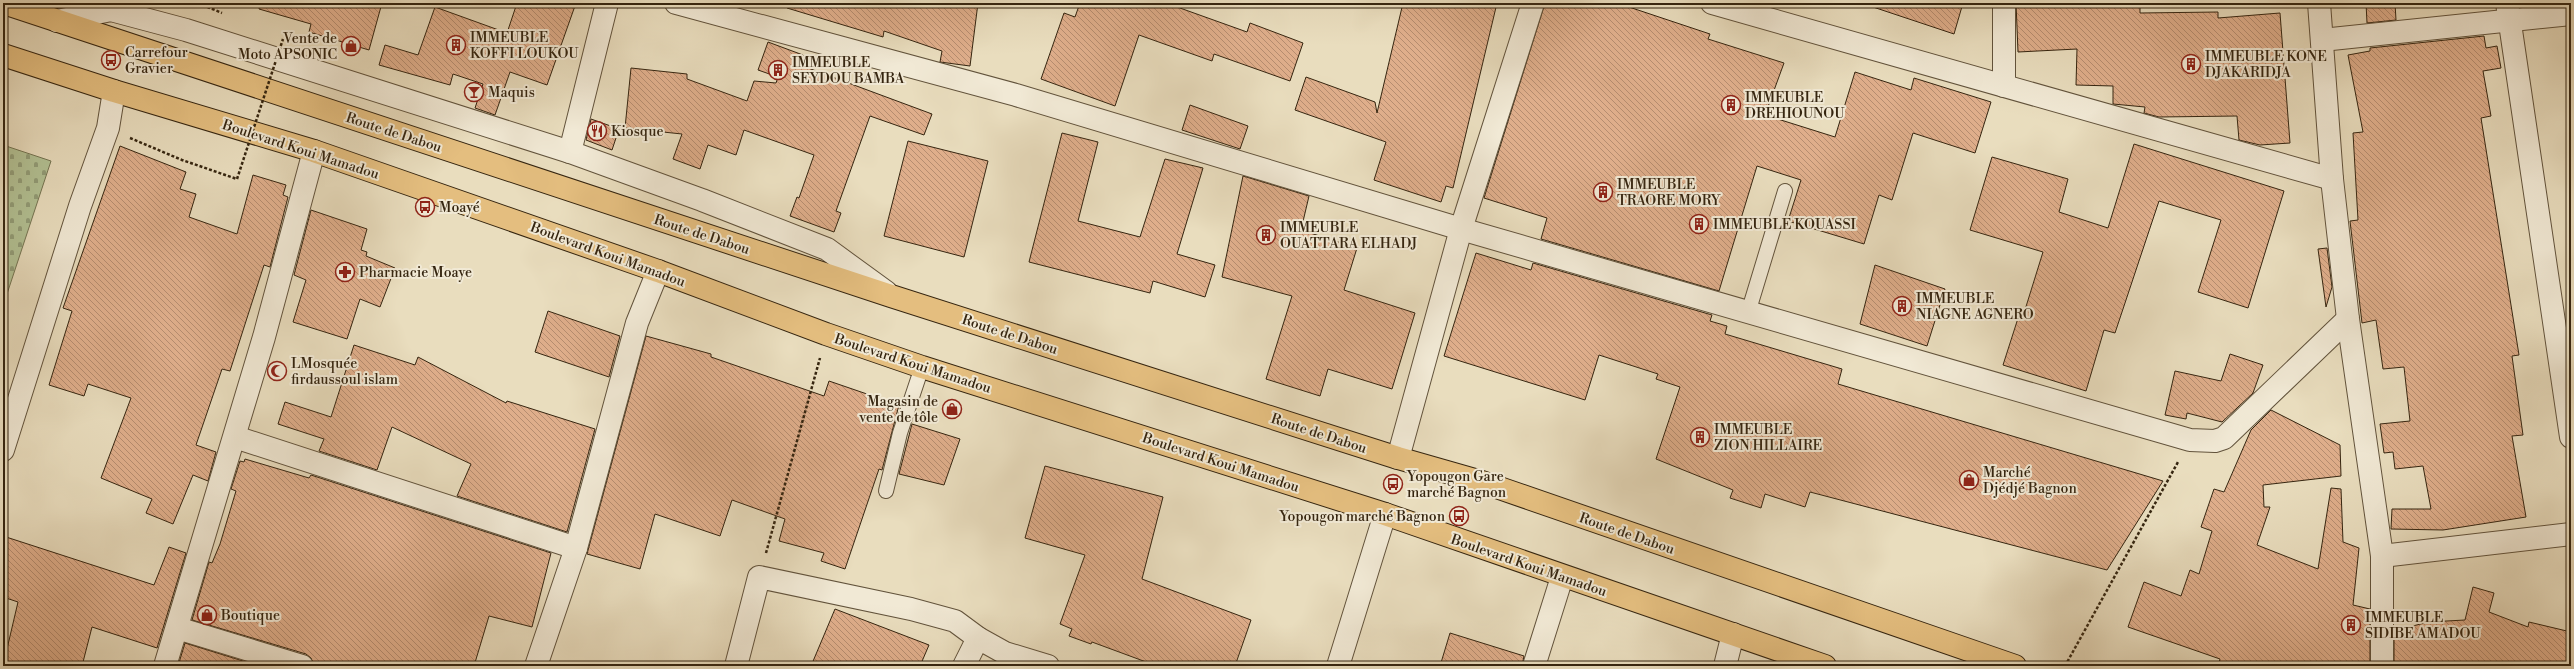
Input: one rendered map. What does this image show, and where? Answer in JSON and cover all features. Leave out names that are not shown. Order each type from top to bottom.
[{"type":"main road","name":"Route de Dabou","points":[[4,3],[891,296],[1398,458],[1482,482],[2015,666]]},
{"type":"main road","name":"Boulevard Koui Mamadou","points":[[3,54],[114,91],[314,151],[658,271],[826,334],[922,367],[1385,514],[1825,666]]},
{"type":"street","points":[[570,152],[607,3]]},
{"type":"street","points":[[676,3],[1016,95],[1461,230],[2190,440],[2215,441],[2224,438],[2348,319]]},
{"type":"street","points":[[1398,458],[1461,230],[1534,3]]},
{"type":"street","points":[[1712,3],[2332,179]]},
{"type":"street","points":[[2004,3],[2004,86]]},
{"type":"street","points":[[2319,3],[2332,179],[2348,319],[2382,556],[2382,666]]},
{"type":"street","points":[[57,21],[110,10],[186,30],[570,152],[702,200],[827,249],[891,296]]},
{"type":"street","points":[[2322,40],[2507,12],[2571,14]]},
{"type":"street","points":[[2507,12],[2571,437]]},
{"type":"street","points":[[3,450],[80,206],[108,128],[114,91]]},
{"type":"street","points":[[165,666],[235,438],[314,151]]},
{"type":"street","points":[[536,666],[576,548],[637,323],[658,271]]},
{"type":"street","points":[[235,438],[576,548]]},
{"type":"street","points":[[1338,666],[1385,514]]},
{"type":"street","points":[[2382,556],[2571,534]]},
{"type":"street","points":[[1534,666],[1562,576]]},
{"type":"street","points":[[736,666],[759,577],[880,604],[911,609],[955,622],[978,638],[1005,653],[1048,666]]},
{"type":"street","points":[[177,628],[302,666]]},
{"type":"street","points":[[1724,666],[1733,634]]},
{"type":"street","points":[[964,666],[978,638]]},
{"type":"lane","points":[[1748,313],[1785,191]]},
{"type":"lane","points":[[886,491],[900,433],[922,367]]},
{"type":"path","points":[[108,128],[182,160],[237,179],[284,39]]},
{"type":"path","points":[[759,577],[826,334]]},
{"type":"path","points":[[2065,666],[2190,440]]},
{"type":"green space","points":[[3,145],[51,161],[3,306]]},
{"type":"building","points":[[260,3],[382,3],[369,50],[309,32],[311,24],[259,9]]},
{"type":"building","points":[[517,3],[576,3],[547,85],[510,72],[495,115],[475,108],[483,84],[453,74],[450,85],[379,65],[385,45],[418,55],[435,7],[507,33]]},
{"type":"building","points":[[788,3],[978,3],[970,66],[940,62],[942,51],[884,31],[883,37],[787,8]]},
{"type":"building","points":[[1080,3],[1166,3],[1247,32],[1250,23],[1303,43],[1290,81],[1214,54],[1212,61],[1139,35],[1115,106],[1041,79],[1064,13],[1075,17]]},
{"type":"building","points":[[1403,3],[1497,3],[1453,188],[1446,186],[1441,202],[1374,180],[1386,142],[1295,110],[1306,77],[1375,102],[1377,113]]},
{"type":"building","points":[[1545,3],[1617,3],[1710,34],[1708,39],[1784,63],[1765,115],[1835,137],[1855,72],[1911,90],[1914,78],[1991,102],[1975,153],[1913,133],[1892,200],[1879,195],[1864,244],[1788,221],[1801,180],[1757,166],[1719,291],[1541,239],[1547,218],[1484,198]]},
{"type":"building","points":[[1874,3],[1963,3],[1954,34],[1873,7]]},
{"type":"building","points":[[2016,3],[2140,3],[2140,13],[2218,12],[2218,18],[2280,13],[2290,143],[2260,145],[2239,140],[2237,116],[2159,117],[2144,113],[2145,107],[2113,104],[2113,86],[2076,85],[2077,49],[2018,52]]},
{"type":"building","points":[[2366,3],[2395,3],[2396,20],[2367,23]]},
{"type":"building","points":[[2484,36],[2486,48],[2497,46],[2501,68],[2483,71],[2491,116],[2481,118],[2519,355],[2512,356],[2523,435],[2512,436],[2526,517],[2443,530],[2391,529],[2392,509],[2431,509],[2423,466],[2395,469],[2393,452],[2384,453],[2380,424],[2410,421],[2404,367],[2383,369],[2376,320],[2362,323],[2350,221],[2358,220],[2353,133],[2363,132],[2348,55],[2370,51],[2370,48]]},
{"type":"building","points":[[768,42],[803,55],[800,65],[932,114],[924,135],[870,116],[836,211],[841,213],[834,232],[790,216],[797,197],[799,198],[814,155],[744,130],[736,155],[708,145],[700,169],[673,159],[682,134],[625,128],[631,68],[687,74],[687,79],[747,101],[754,81],[776,83],[778,77],[758,70]]},
{"type":"building","points":[[1190,105],[1248,126],[1240,149],[1182,130]]},
{"type":"building","points":[[591,119],[619,129],[612,150],[586,140]]},
{"type":"building","points":[[1062,133],[1098,142],[1078,221],[1140,237],[1165,159],[1203,168],[1177,254],[1215,265],[1205,297],[1153,281],[1150,293],[1029,262]]},
{"type":"building","points":[[908,141],[988,161],[964,257],[884,236]]},
{"type":"building","points":[[2134,144],[2284,191],[2248,308],[2198,292],[2221,220],[2159,201],[2115,333],[2104,330],[2086,391],[2003,365],[2020,312],[2024,313],[2043,252],[1970,230],[1992,157],[2068,179],[2059,212],[2108,228]]},
{"type":"building","points":[[120,146],[186,172],[180,189],[196,194],[189,217],[237,234],[253,175],[286,185],[283,195],[288,197],[270,267],[264,265],[230,371],[222,369],[196,445],[216,452],[208,481],[193,475],[173,524],[146,513],[152,499],[101,478],[131,398],[88,384],[84,396],[49,385],[72,311],[63,308]]},
{"type":"building","points":[[1243,176],[1309,196],[1301,230],[1357,248],[1344,290],[1415,313],[1392,389],[1328,369],[1320,396],[1266,379],[1292,296],[1222,277]]},
{"type":"building","points":[[311,210],[367,229],[361,250],[367,252],[366,256],[395,268],[380,307],[360,299],[347,339],[293,322],[306,280],[294,275]]},
{"type":"building","points":[[2327,248],[2332,287],[2326,307],[2318,249]]},
{"type":"building","points":[[1476,253],[1531,270],[1533,263],[1712,315],[1710,321],[1727,326],[1725,334],[1842,369],[1838,384],[2163,481],[2107,570],[1810,492],[1805,507],[1765,494],[1761,508],[1730,498],[1733,490],[1656,459],[1680,387],[1656,379],[1658,374],[1599,355],[1585,400],[1444,356]]},
{"type":"building","name":"IMMEUBLE NIAGNE AGNERO","points":[[1875,265],[1945,289],[1927,346],[1860,324]]},
{"type":"building","points":[[548,311],[620,336],[609,377],[535,352]]},
{"type":"building","points":[[646,336],[711,354],[711,357],[824,396],[829,381],[899,405],[882,470],[879,469],[845,569],[821,561],[824,553],[779,541],[785,519],[732,500],[720,536],[655,514],[640,569],[587,554]]},
{"type":"building","points":[[354,345],[415,365],[418,357],[506,403],[507,401],[595,429],[567,532],[457,496],[471,464],[392,427],[377,470],[319,451],[324,439],[278,424],[285,402],[331,417]]},
{"type":"building","points":[[2230,354],[2263,365],[2253,393],[2222,422],[2187,413],[2186,419],[2165,415],[2175,371],[2221,381]]},
{"type":"building","points":[[2271,410],[2340,445],[2341,476],[2263,485],[2264,507],[2270,507],[2257,545],[2318,569],[2331,488],[2341,489],[2343,542],[2359,548],[2353,605],[2370,609],[2370,666],[2218,666],[2220,659],[2128,627],[2144,582],[2181,596],[2190,570],[2199,574],[2212,531],[2201,527],[2214,489],[2224,492],[2251,430]]},
{"type":"building","points":[[912,424],[960,439],[944,485],[899,474]]},
{"type":"building","points":[[245,459],[309,478],[311,475],[551,553],[532,627],[489,616],[474,666],[314,666],[311,658],[306,654],[192,620],[209,562],[212,563],[220,544],[236,491],[231,489],[240,461],[244,462]]},
{"type":"building","points":[[1045,466],[1163,497],[1142,579],[1251,620],[1235,666],[1157,666],[1092,642],[1091,644],[1069,636],[1072,629],[1060,624],[1085,555],[1025,538]]},
{"type":"building","points":[[3,536],[154,585],[169,547],[186,553],[157,648],[92,627],[82,666],[3,666],[18,602],[3,597]]},
{"type":"building","points":[[2473,587],[2494,593],[2489,612],[2528,627],[2529,622],[2571,632],[2571,666],[2394,666],[2394,631],[2428,622],[2465,620]]},
{"type":"building","points":[[835,609],[929,645],[920,666],[811,666]]},
{"type":"building","points":[[1450,633],[1524,656],[1522,666],[1440,666]]},
{"type":"building","points":[[185,643],[259,666],[178,666]]},
{"type":"place","name":"IMMEUBLE KOFFI LOUKOU","points":[[456,45]]},
{"type":"place","name":"Vente de Moto APSONIC","points":[[351,46]]},
{"type":"place","name":"Carrefour Gravier","points":[[111,60]]},
{"type":"place","name":"IMMEUBLE KONE DJAKARIDJA","points":[[2191,64]]},
{"type":"place","name":"IMMEUBLE SEYDOU BAMBA","points":[[778,70]]},
{"type":"place","name":"Maquis","points":[[474,92]]},
{"type":"place","name":"IMMEUBLE DREHIOUNOU","points":[[1731,105]]},
{"type":"place","name":"Kiosque","points":[[597,131]]},
{"type":"place","name":"IMMEUBLE TRAORE MORY","points":[[1603,192]]},
{"type":"place","name":"Moayé","points":[[425,207]]},
{"type":"place","name":"IMMEUBLE KOUASSI","points":[[1699,224]]},
{"type":"place","name":"IMMEUBLE OUATTARA ELHADJ","points":[[1266,235]]},
{"type":"place","name":"Pharmacie Moaye","points":[[345,272]]},
{"type":"place","name":"IMMEUBLE NIAGNE AGNERO","points":[[1902,306]]},
{"type":"place","name":"LMosquée firdaussoul islam","points":[[277,371]]},
{"type":"place","name":"Magasin de vente de tôle","points":[[952,409]]},
{"type":"place","name":"IMMEUBLE ZION HILLAIRE","points":[[1700,437]]},
{"type":"place","name":"Marché Djédjé Bagnon","points":[[1969,480]]},
{"type":"place","name":"Yopougon Gare marché Bagnon","points":[[1393,484]]},
{"type":"place","name":"Yopougon marché Bagnon","points":[[1459,516]]},
{"type":"place","name":"Boutique","points":[[207,615]]},
{"type":"place","name":"IMMEUBLE SIDIBE AMADOU","points":[[2351,625]]}]
